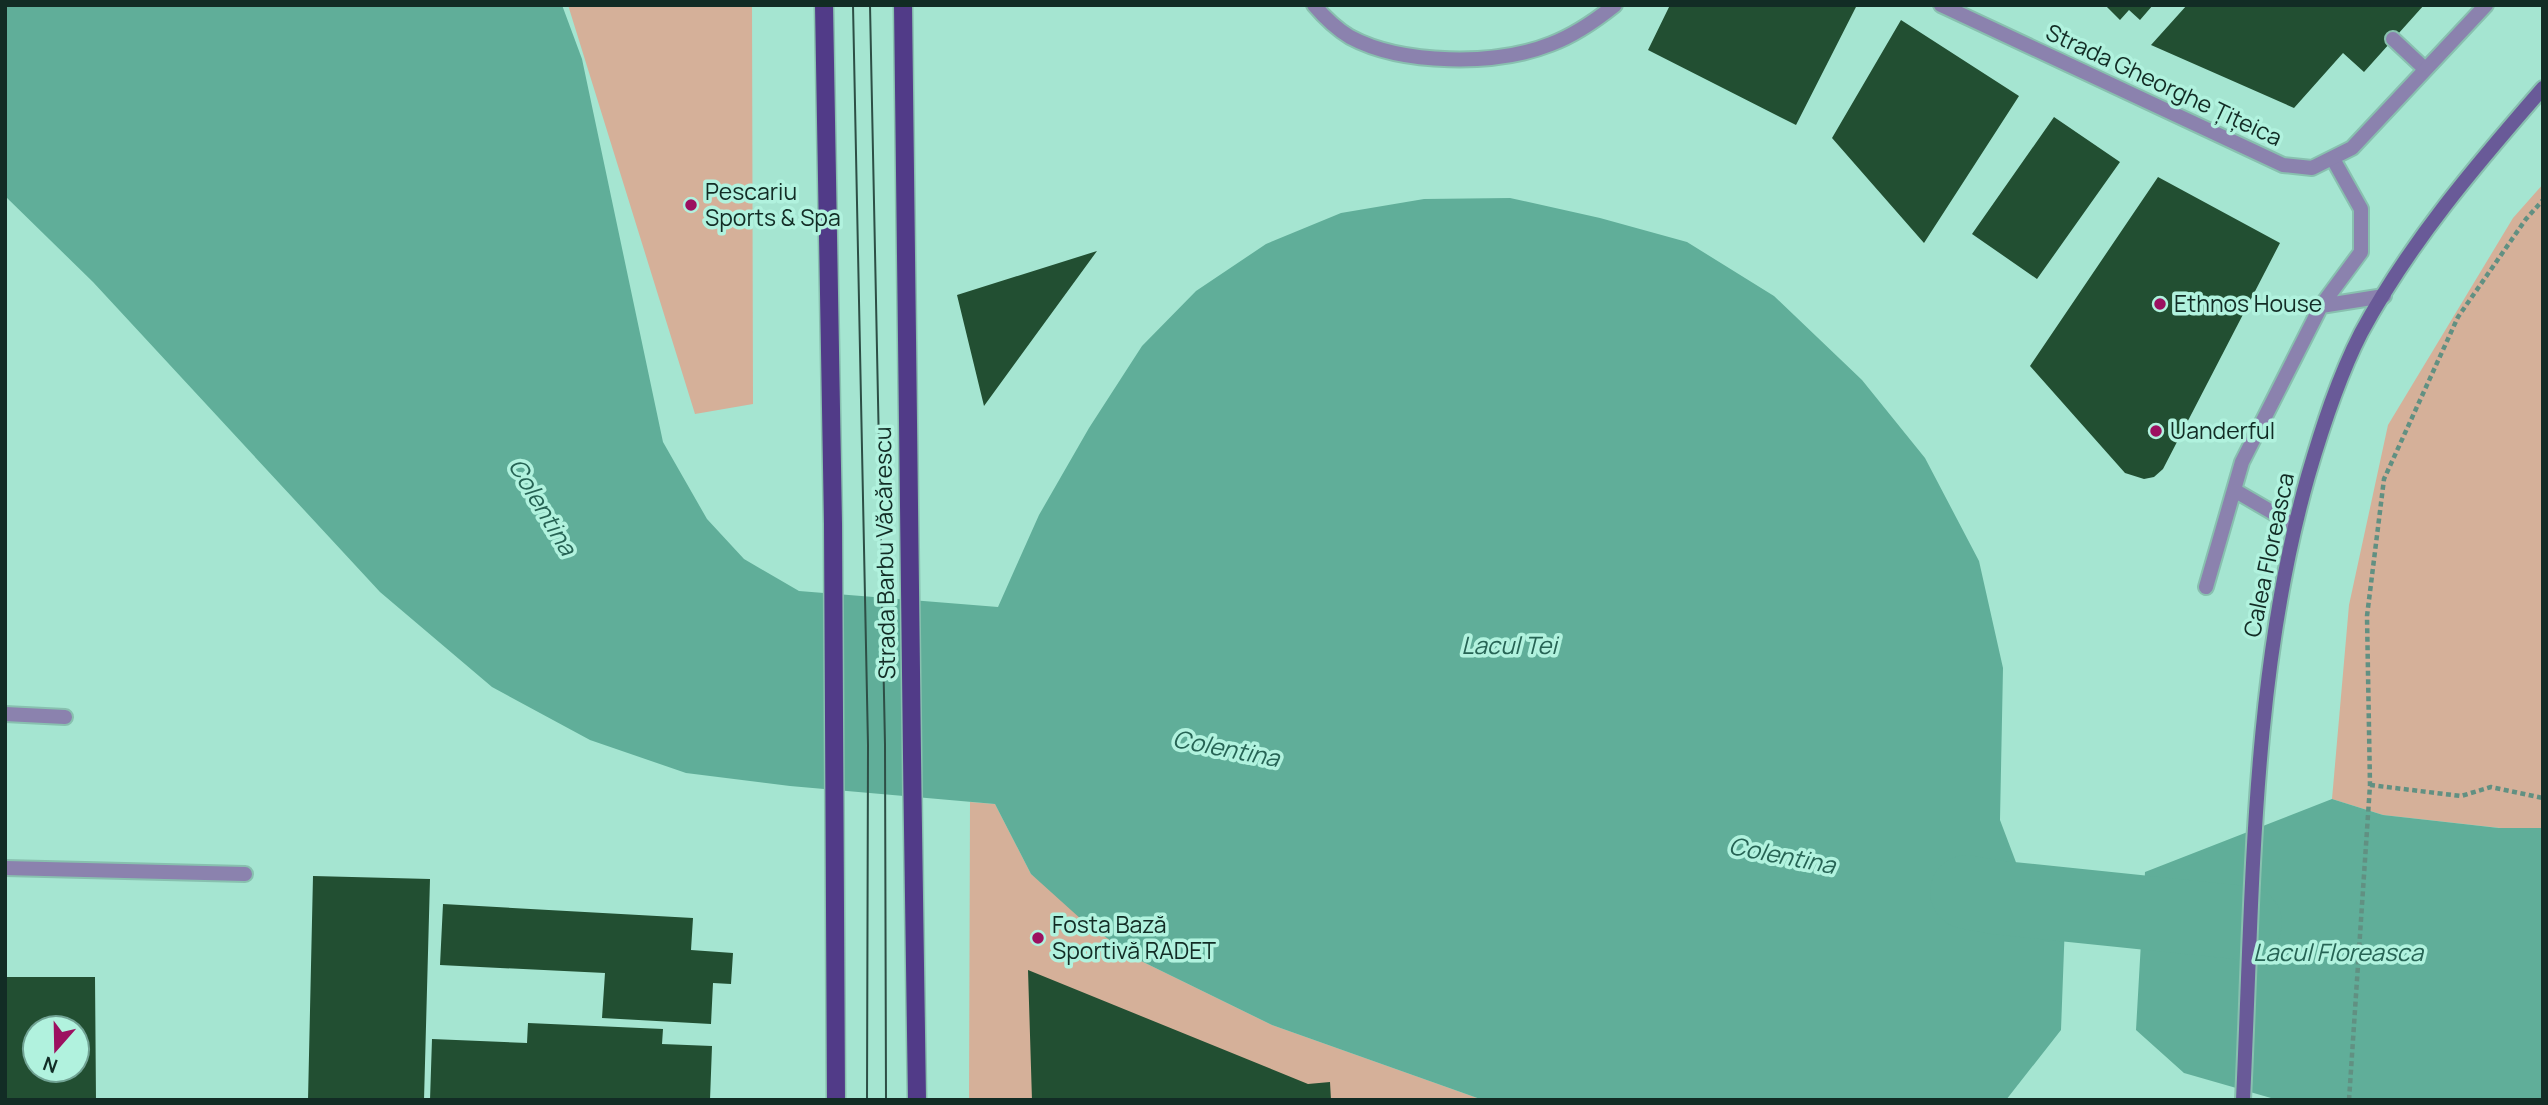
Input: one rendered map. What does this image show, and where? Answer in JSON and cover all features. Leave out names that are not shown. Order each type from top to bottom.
[{"type":"main road","points":[[824,5],[833,524],[836,1100]]},
{"type":"main road","name":"Strada Barbu Văcărescu","points":[[903,5],[917,1100]]},
{"type":"main road","name":"Calea Floreasca","points":[[2243,1100],[2256,835],[2270,667],[2280,593],[2294,525],[2323,424],[2361,334],[2427,227],[2476,164],[2543,88]]},
{"type":"street","points":[[1314,5],[1331,24],[1352,38],[1409,55],[1442,58],[1489,57],[1548,46],[1588,25],[1615,5]]},
{"type":"street","name":"Strada Gheorghe Țițeica","points":[[1941,5],[2283,165],[2312,168],[2333,159]]},
{"type":"street","points":[[2206,587],[2242,462],[2321,306],[2361,252],[2361,209],[2333,159],[2351,148],[2486,5]]},
{"type":"street","points":[[2393,40],[2425,69]]},
{"type":"street","points":[[2321,306],[2384,296]]},
{"type":"street","points":[[2234,489],[2294,525]]},
{"type":"street","points":[[5,714],[65,717]]},
{"type":"street","points":[[5,868],[245,874]]},
{"type":"path","points":[[2349,1100],[2370,785],[2367,616],[2384,479],[2458,317],[2526,219],[2543,200]]},
{"type":"path","points":[[2370,785],[2462,796],[2491,787],[2543,798]]},
{"type":"shaded area","name":"Pescariu Sports & Spa","points":[[568,5],[752,5],[753,404],[695,414]]},
{"type":"shaded area","points":[[2543,184],[2543,828],[2500,828],[2383,815],[2332,799],[2349,605],[2388,425],[2513,218]]},
{"type":"shaded area","name":"Fosta Bază Sportivă RADET","points":[[970,802],[995,804],[1031,874],[1133,957],[1272,1025],[1483,1100],[969,1100]]},
{"type":"water","name":"Lacul Tei","points":[[5,5],[562,5],[582,59],[663,442],[707,519],[744,559],[799,591],[998,607],[1039,515],[1089,428],[1142,346],[1196,291],[1266,244],[1341,213],[1424,199],[1510,198],[1600,218],[1687,242],[1774,296],[1862,380],[1925,458],[1979,561],[2003,668],[2000,820],[2017,865],[2067,869],[2061,1030],[2006,1100],[1483,1100],[1272,1025],[1133,957],[1082,920],[1031,874],[995,804],[790,786],[686,773],[590,740],[492,687],[380,592],[93,282],[5,196]]},
{"type":"water","name":"Lacul Floreasca","points":[[2332,799],[2383,815],[2499,828],[2543,828],[2543,1100],[2278,1100],[2184,1073],[2136,1030],[2145,872]]},
{"type":"building","points":[[1670,5],[1857,5],[1796,125],[1648,50]]},
{"type":"building","points":[[2105,5],[2153,5],[2140,20],[2129,10],[2120,20]]},
{"type":"building","points":[[2187,5],[2424,5],[2364,72],[2343,53],[2294,108],[2151,45]]},
{"type":"building","points":[[1901,20],[2019,96],[1924,243],[1832,138]]},
{"type":"building","points":[[2054,117],[2120,162],[2037,279],[1972,234]]},
{"type":"building","name":"Ethnos House","points":[[2158,177],[2280,243],[2163,469],[2154,477],[2144,479],[2125,473],[2030,366]]},
{"type":"building","points":[[1097,251],[984,406],[957,295]]},
{"type":"building","points":[[313,876],[430,879],[424,1100],[308,1100]]},
{"type":"building","points":[[443,904],[693,918],[691,950],[733,953],[731,984],[713,983],[711,1024],[602,1018],[605,973],[440,965]]},
{"type":"building","points":[[1028,970],[1308,1084],[1330,1082],[1331,1100],[1032,1100]]},
{"type":"building","points":[[5,977],[95,977],[96,1100],[5,1100]]},
{"type":"building","points":[[528,1023],[663,1029],[662,1044],[712,1046],[710,1100],[430,1100],[432,1039],[527,1043]]},
{"type":"waterway","name":"Colentina","points":[[1967,892],[2245,923]]},
{"type":"tram line","points":[[853,5],[868,745],[867,1100]]},
{"type":"tram line","points":[[870,5],[885,744],[886,1100]]},
{"type":"place","name":"Pescariu Sports & Spa","points":[[691,205]]},
{"type":"place","name":"Ethnos House","points":[[2160,304]]},
{"type":"place","name":"Uanderful","points":[[2156,431]]},
{"type":"place","name":"Fosta Bază Sportivă RADET","points":[[1038,938]]}]
